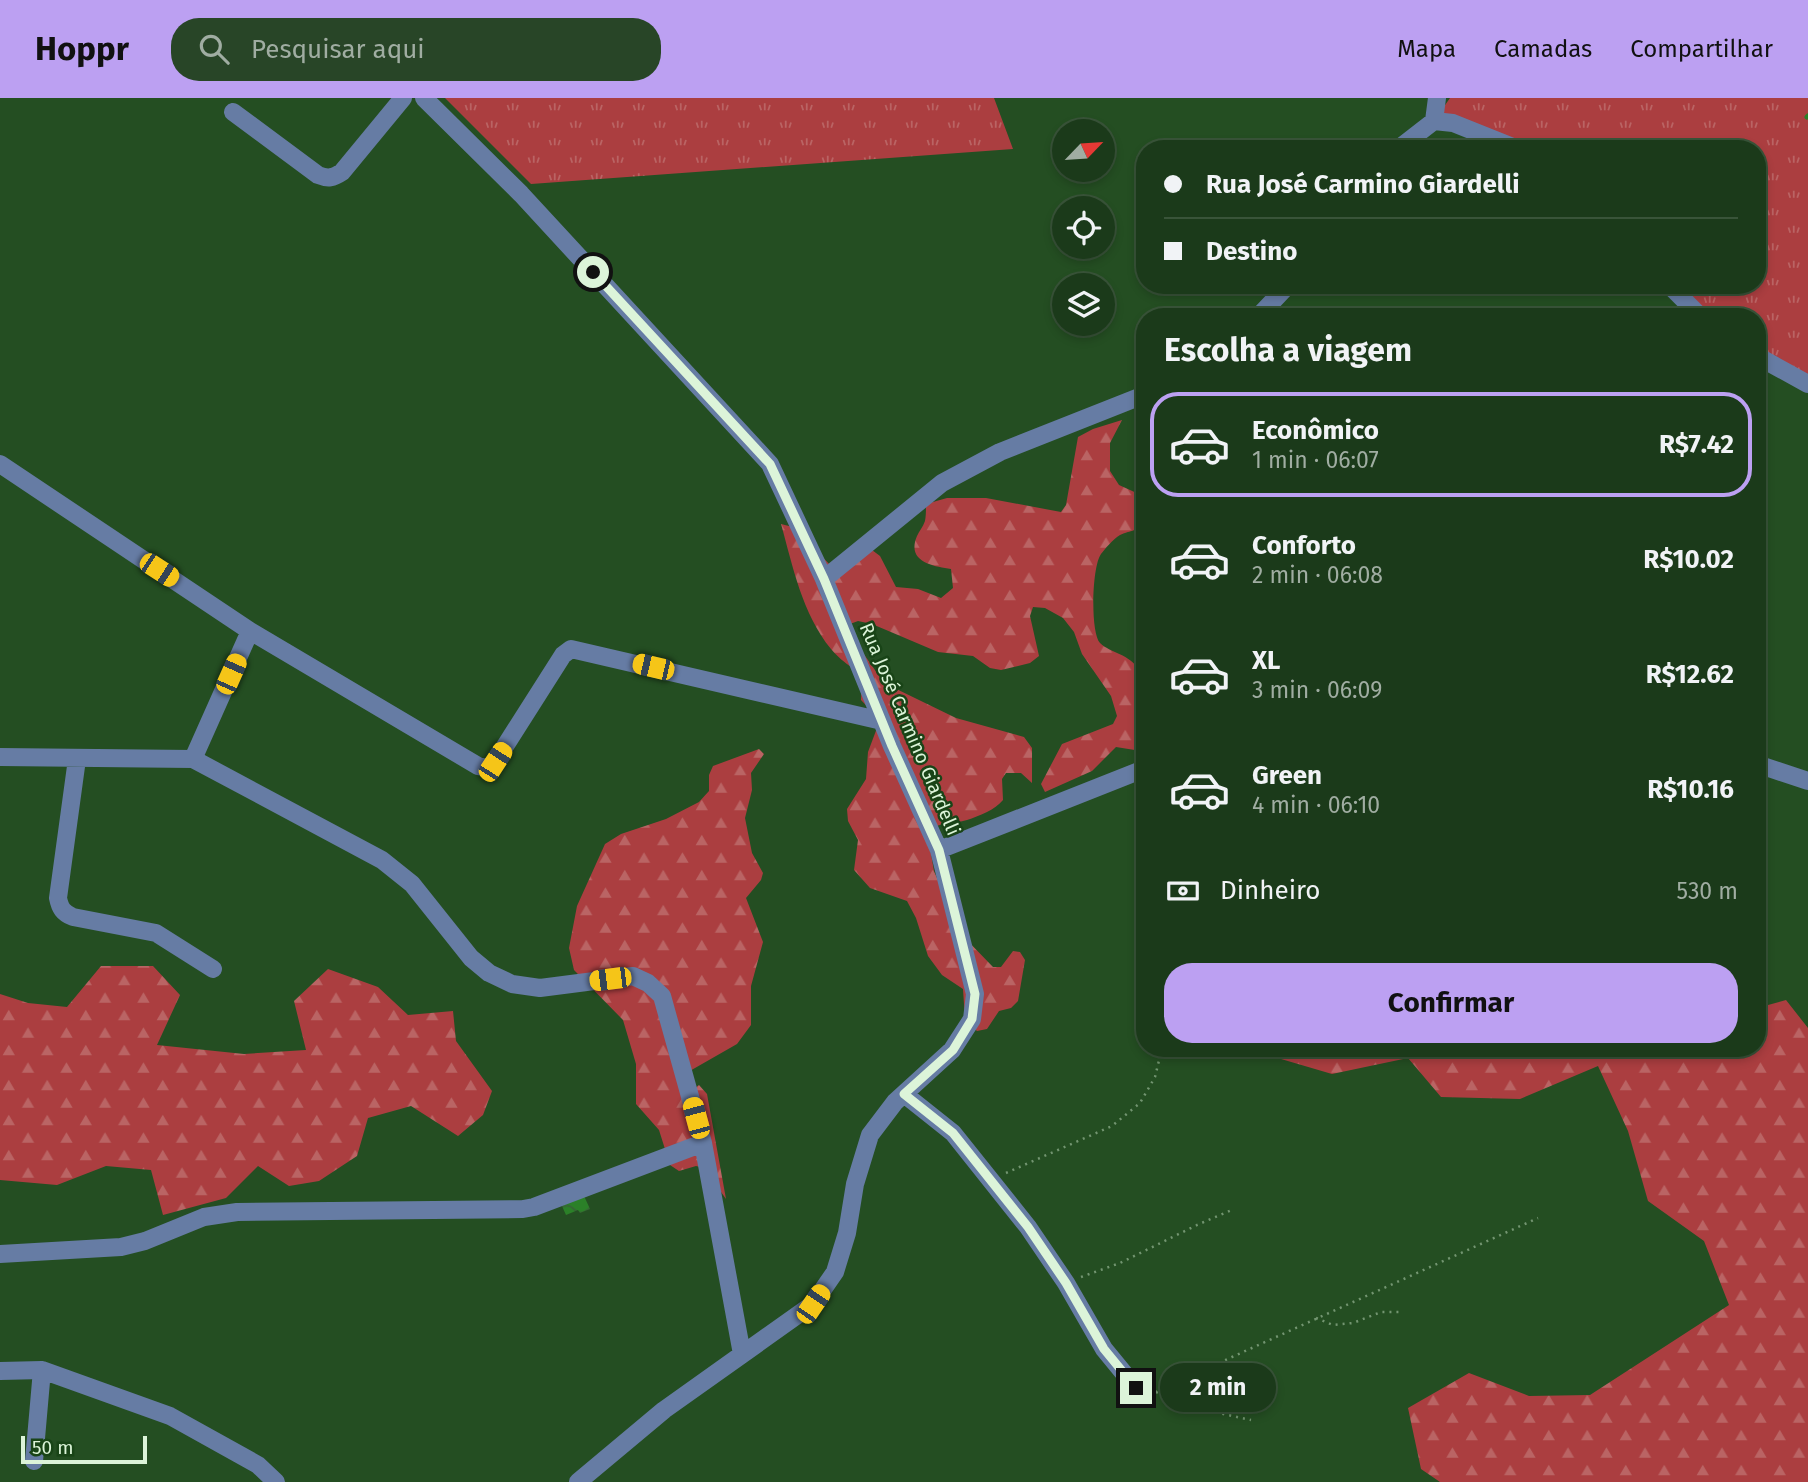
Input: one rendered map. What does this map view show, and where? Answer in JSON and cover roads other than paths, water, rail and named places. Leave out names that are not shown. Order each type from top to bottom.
[{"type":"street","points":[[233,112],[318,175],[326,178],[335,177],[342,172],[403,98]]},
{"type":"street","name":"Rua José Carmino Giardelli","points":[[424,98],[521,194],[770,464],[824,579],[939,850],[975,994],[972,1019],[953,1050],[895,1102],[870,1135],[855,1184],[847,1233],[835,1272],[813,1304],[663,1410],[578,1482]]},
{"type":"street","points":[[1434,121],[1437,98]]},
{"type":"street","points":[[1410,140],[1434,121],[1453,123],[1496,140]]},
{"type":"street","points":[[1266,308],[1280,294]]},
{"type":"street","points":[[1678,294],[1692,308]]},
{"type":"street","points":[[1766,361],[1808,384]]},
{"type":"street","points":[[824,579],[943,483],[1000,452],[1136,398]]},
{"type":"street","points":[[0,464],[250,631],[484,768],[495,762],[563,655],[571,649],[882,721]]},
{"type":"street","points":[[193,759],[250,631]]},
{"type":"street","points":[[0,757],[193,759],[382,860],[412,884],[471,958],[500,979],[512,984],[540,988],[633,976],[648,983],[662,996],[703,1143],[742,1354]]},
{"type":"street","points":[[76,759],[58,898],[60,906],[65,913],[73,917],[156,933],[213,969]]},
{"type":"street","points":[[1766,767],[1808,781]]},
{"type":"street","points":[[939,850],[1136,772]]},
{"type":"street","points":[[904,1094],[953,1133],[1028,1227],[1066,1283],[1104,1349],[1136,1388]]},
{"type":"street","points":[[0,1254],[121,1247],[145,1241],[204,1217],[237,1212],[523,1209],[703,1143]]},
{"type":"street","points":[[0,1371],[42,1370],[170,1416],[258,1465],[276,1482]]},
{"type":"street","points":[[34,1461],[42,1370]]},
{"type":"water","points":[[584,1196],[590,1209],[566,1215],[562,1206]]}]
